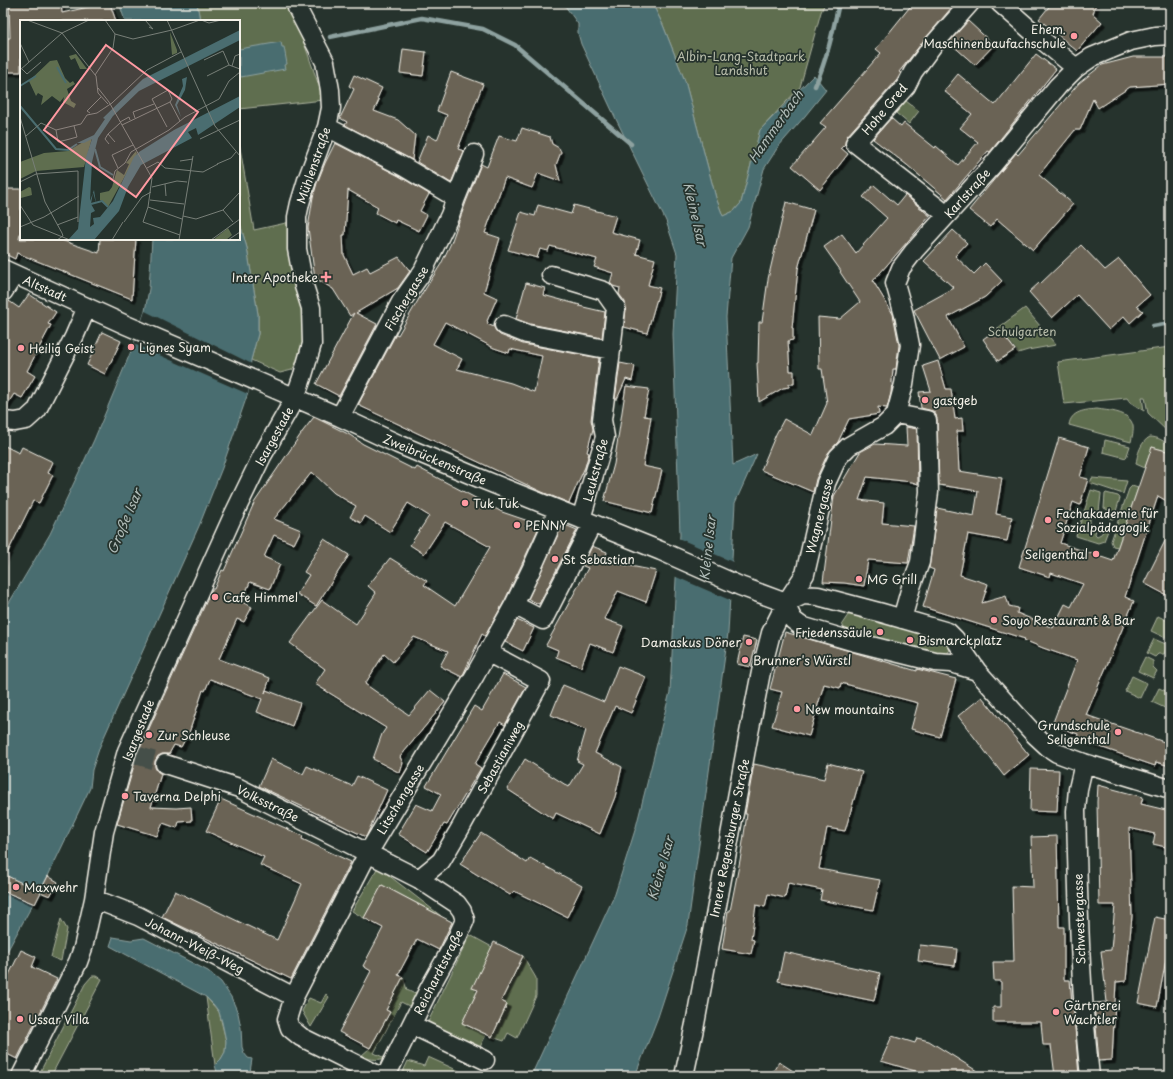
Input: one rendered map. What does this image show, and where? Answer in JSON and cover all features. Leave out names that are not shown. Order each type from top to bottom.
[{"type":"street","name":"Hohe Gred","points":[[948,215],[855,143],[906,86],[913,72],[933,45],[970,3]]},
{"type":"street","points":[[1000,3],[1076,68]]},
{"type":"street","name":"Mühlenstraße","points":[[295,398],[312,344],[311,308],[304,286],[297,249],[297,218],[307,180],[327,127],[331,108],[330,90],[325,62],[297,8]]},
{"type":"street","name":"Karlstraße","points":[[890,420],[904,384],[910,345],[904,315],[895,283],[902,268],[914,251],[991,167],[1058,86],[1076,68],[1092,57],[1132,41],[1155,36],[1170,36]]},
{"type":"street","points":[[327,127],[397,163],[456,198]]},
{"type":"street","name":"Fischergasse","points":[[340,417],[401,302],[423,271],[450,215],[474,154]]},
{"type":"street","points":[[3,292],[9,272]]},
{"type":"street","name":"Altstadt","points":[[9,272],[87,307]]},
{"type":"street","name":"Leukstraße","points":[[551,275],[604,291],[616,308],[602,420],[605,436],[587,522]]},
{"type":"street","points":[[3,421],[15,422],[26,420],[37,410],[74,337],[87,307]]},
{"type":"street","name":"Zweibrückenstraße","points":[[87,307],[251,380],[340,417],[398,444],[664,553],[740,586],[786,603]]},
{"type":"street","points":[[504,325],[527,334],[611,350]]},
{"type":"street","name":"Isargestade","points":[[21,1076],[78,962],[83,948],[94,899],[104,832],[132,753],[232,518],[262,456],[295,398]]},
{"type":"street","points":[[890,420],[927,420],[929,492],[920,565],[911,587],[902,619]]},
{"type":"street","name":"Wagnergasse","points":[[786,603],[805,574],[826,483],[838,457],[850,446],[890,420]]},
{"type":"street","name":"Litschengasse","points":[[294,997],[368,853],[475,675],[514,605],[558,510]]},
{"type":"street","points":[[514,605],[543,620],[587,522]]},
{"type":"street","points":[[977,671],[855,642],[801,626],[793,620],[786,603],[797,597],[810,595],[868,609],[948,632],[956,640],[977,671],[1048,748],[1084,763],[1170,789]]},
{"type":"street","name":"Innere Regensburger Straße","points":[[684,1076],[761,672],[770,633],[786,603]]},
{"type":"street","points":[[948,663],[956,653],[956,640]]},
{"type":"street","name":"Sebastianiweg","points":[[420,879],[441,860],[461,827],[541,681],[487,652]]},
{"type":"street","name":"Schwestergasse","points":[[1084,763],[1078,789],[1076,811],[1080,957],[1084,1024],[1090,1076]]},
{"type":"street","name":"Volksstraße","points":[[165,764],[239,788],[368,853]]},
{"type":"street","name":"Reichardtstraße","points":[[368,853],[420,879],[457,904],[462,911],[464,920],[455,942],[386,1076]]},
{"type":"street","name":"Johann-Weiß-Weg","points":[[94,899],[150,922],[294,997]]},
{"type":"street","points":[[294,997],[287,1018],[290,1028],[301,1037],[380,1076]]},
{"type":"street","name":"Reichardtstraße","points":[[412,1024],[486,1060]]},
{"type":"green space","points":[[197,3],[290,3],[324,100],[240,109],[240,20],[200,20]]},
{"type":"green space","name":"Albin-Lang-Stadtpark Landshut","points":[[652,3],[825,3],[821,12],[800,87],[760,130],[741,203],[734,211],[723,216],[716,198],[685,81],[663,25]]},
{"type":"green space","points":[[906,101],[919,111],[909,124],[896,113]]},
{"type":"green space","points":[[240,148],[254,230],[295,221],[294,276],[304,319],[303,352],[292,370],[280,373],[251,360],[258,334],[258,314],[247,248],[240,224]]},
{"type":"green space","name":"Schulgarten","points":[[1025,308],[1056,345],[1018,353],[998,328]]},
{"type":"green space","points":[[1170,347],[1170,434],[1148,413],[1145,397],[1142,397],[1144,411],[1130,402],[1127,398],[1064,404],[1058,362]]},
{"type":"green space","points":[[1097,409],[1112,411],[1128,417],[1133,428],[1131,442],[1069,425],[1070,420],[1079,412]]},
{"type":"green space","points":[[1150,437],[1168,444],[1170,446],[1170,452],[1152,447],[1145,468],[1136,464],[1138,453],[1142,445]]},
{"type":"green space","points":[[1105,440],[1130,446],[1126,458],[1103,452]]},
{"type":"green space","points":[[1092,478],[1127,481],[1123,494],[1090,483]]},
{"type":"green space","points":[[1132,486],[1138,488],[1118,547],[1113,546],[1111,541],[1129,489]]},
{"type":"green space","points":[[1091,490],[1101,494],[1099,512],[1094,512],[1090,517],[1090,524],[1096,529],[1095,534],[1097,536],[1101,534],[1107,526],[1109,528],[1104,541],[1098,543],[1076,536]]},
{"type":"green space","points":[[1106,493],[1118,496],[1120,498],[1114,518],[1112,519],[1109,518],[1108,510],[1104,508]]},
{"type":"green space","points":[[852,614],[948,641],[950,650],[946,655],[849,632],[845,630],[842,624],[848,615]]},
{"type":"green space","points":[[1158,616],[1170,622],[1170,630],[1166,638],[1151,631]]},
{"type":"green space","points":[[1154,639],[1168,645],[1164,654],[1158,654],[1155,657],[1147,653]]},
{"type":"green space","points":[[1145,657],[1153,661],[1153,667],[1157,671],[1153,678],[1138,671]]},
{"type":"green space","points":[[1132,676],[1147,683],[1140,698],[1125,691]]},
{"type":"green space","points":[[1159,688],[1170,693],[1170,703],[1167,709],[1152,702]]},
{"type":"green space","points":[[378,867],[441,916],[382,885],[364,918],[352,911]]},
{"type":"green space","points":[[61,919],[67,929],[61,961],[51,957]]},
{"type":"green space","points":[[470,935],[492,947],[473,988],[478,990],[462,1023],[486,1035],[480,1047],[426,1026]]},
{"type":"green space","points":[[523,956],[536,978],[536,996],[517,1038],[508,1033],[504,1041],[492,1037],[507,1004],[501,1001]]},
{"type":"green space","points":[[92,976],[97,976],[102,979],[51,1076],[38,1076],[85,984]]},
{"type":"green space","points":[[403,977],[407,990],[413,993],[419,991],[411,1007],[401,1002],[374,1053],[385,1058],[373,1059],[361,1056],[370,1048],[389,1012],[386,1010]]},
{"type":"green space","points":[[326,994],[329,997],[311,1027],[302,1011],[309,998],[321,1003]]},
{"type":"green space","points":[[206,997],[219,1012],[226,1041],[225,1052],[215,1065]]},
{"type":"green space","points":[[428,1057],[470,1076],[421,1076],[411,1071],[409,1076],[401,1076],[408,1061],[424,1066]]},
{"type":"water","points":[[119,3],[197,3],[200,20],[125,20]]},
{"type":"water","name":"Kleine Isar","points":[[563,3],[652,3],[663,25],[685,81],[716,198],[723,216],[734,211],[741,203],[760,130],[814,75],[826,90],[778,147],[764,169],[748,227],[731,258],[726,317],[733,465],[757,454],[735,503],[728,633],[688,925],[658,1017],[635,1076],[531,1076],[615,894],[636,827],[670,692],[680,535],[673,334],[677,254],[666,221],[581,44],[578,33],[578,24]]},
{"type":"water","points":[[281,42],[282,47],[284,47],[287,64],[284,65],[285,69],[241,77],[240,49]]},
{"type":"water","name":"Große Isar","points":[[240,224],[247,248],[258,314],[258,334],[251,360],[248,393],[222,468],[199,526],[100,746],[92,770],[90,788],[48,876],[3,959],[3,613],[50,534],[94,440],[134,344],[145,311],[149,289],[152,240],[240,240]]},
{"type":"water","points":[[113,937],[131,940],[144,938],[208,971],[221,982],[231,997],[238,1013],[241,1028],[242,1047],[248,1058],[252,1059],[250,1072],[251,1076],[218,1076],[215,1065],[225,1052],[226,1041],[219,1012],[214,1005],[206,997],[110,946]]},
{"type":"pier","points":[[145,311],[252,364],[248,394],[134,344]]},
{"type":"pier","points":[[678,538],[735,563],[732,601],[674,576]]},
{"type":"building","points":[[9,3],[61,3],[62,13],[101,4],[110,4],[116,20],[20,20],[20,72],[3,72],[3,38],[10,38]]},
{"type":"building","points":[[913,3],[948,3],[952,7],[899,72],[901,73],[897,80],[847,136],[845,144],[841,148],[848,154],[820,190],[792,166],[826,127],[820,123],[881,53],[876,49]]},
{"type":"building","name":"Ehem. Maschinenbaufachschule","points":[[1052,3],[1096,3],[1093,14],[1102,22],[1077,51],[1039,19]]},
{"type":"building","points":[[968,21],[994,45],[975,65],[949,42]]},
{"type":"building","points":[[403,49],[426,52],[423,76],[400,73]]},
{"type":"building","points":[[1036,54],[1056,69],[990,152],[988,151],[947,199],[907,165],[873,139],[891,118],[901,127],[904,123],[935,148],[936,146],[958,165],[978,142],[960,128],[972,114],[944,91],[958,74],[995,105]]},
{"type":"building","points":[[1133,57],[1170,57],[1170,84],[1130,87],[1098,108],[1093,99],[1080,130],[1075,130],[1039,175],[1073,204],[1033,250],[997,219],[990,227],[969,210],[1016,153],[1018,155],[1079,83],[1102,65]]},
{"type":"building","points":[[451,72],[483,84],[458,149],[464,151],[451,183],[417,162],[428,135],[437,140],[447,115],[437,111]]},
{"type":"building","points":[[354,75],[382,88],[374,111],[398,120],[415,135],[412,160],[345,125],[347,122],[340,118],[354,89],[349,86]]},
{"type":"building","points":[[522,128],[550,137],[552,144],[559,148],[561,152],[556,165],[560,181],[538,173],[532,188],[505,178],[485,233],[500,238],[484,292],[497,298],[487,324],[494,327],[500,335],[523,344],[599,358],[591,420],[593,429],[587,452],[589,453],[585,467],[569,503],[542,492],[358,405],[396,334],[398,335],[441,264],[451,243],[481,164],[487,167],[499,136],[517,141]],"holes":[[[445,322],[494,348],[509,353],[510,349],[542,356],[534,392],[511,383],[457,369],[462,359],[433,344]]]},
{"type":"building","points":[[335,143],[399,176],[429,194],[420,211],[427,215],[419,231],[396,220],[395,223],[376,213],[378,207],[348,190],[345,235],[343,235],[344,255],[353,274],[367,267],[370,272],[399,257],[410,271],[398,288],[356,313],[377,324],[339,396],[316,384],[354,313],[350,316],[333,289],[315,278],[308,228],[317,183]]},
{"type":"building","points":[[874,185],[897,205],[905,195],[930,216],[873,281],[893,314],[899,345],[896,369],[893,369],[891,393],[887,408],[878,407],[879,414],[849,419],[838,442],[828,453],[816,479],[813,492],[761,470],[784,419],[813,435],[827,403],[822,369],[819,369],[818,317],[840,319],[860,302],[824,247],[842,234],[856,253],[887,218],[863,197]]},
{"type":"building","points":[[3,189],[20,189],[20,240],[61,240],[99,253],[100,240],[136,240],[132,299],[17,253],[15,259],[3,253]]},
{"type":"building","points":[[786,202],[814,210],[798,269],[792,328],[793,340],[788,341],[790,371],[794,371],[794,384],[789,384],[789,387],[783,388],[759,402],[757,363],[759,322],[762,322],[768,279]]},
{"type":"building","points":[[538,205],[571,214],[574,205],[616,216],[611,232],[640,240],[636,254],[655,259],[648,285],[660,288],[647,333],[624,327],[626,309],[625,302],[619,294],[620,288],[613,286],[610,283],[613,273],[594,267],[597,259],[550,246],[548,251],[540,249],[537,258],[508,250],[521,212],[535,216]]},
{"type":"building","points":[[953,230],[967,243],[955,256],[974,274],[985,263],[1002,281],[985,297],[948,317],[964,347],[940,360],[914,310],[954,288],[924,261]]},
{"type":"building","points":[[1081,245],[1105,270],[1119,259],[1150,295],[1137,306],[1143,311],[1130,323],[1124,316],[1109,330],[1077,295],[1052,318],[1029,292],[1039,283],[1040,284]]},
{"type":"building","points":[[526,283],[545,288],[543,295],[605,312],[602,338],[530,324],[516,319]]},
{"type":"building","name":"Heilig Geist","points":[[29,294],[56,312],[48,324],[51,325],[27,371],[35,376],[22,398],[14,394],[3,411],[3,310],[9,301],[19,308]]},
{"type":"building","points":[[998,328],[1015,350],[998,361],[983,339]]},
{"type":"building","points":[[102,332],[121,341],[105,374],[87,365]]},
{"type":"building","points":[[938,361],[946,389],[951,389],[955,419],[962,418],[963,431],[957,431],[959,471],[1002,478],[996,514],[1012,517],[1007,541],[968,534],[960,575],[988,584],[982,603],[1006,596],[1009,606],[1018,608],[1017,613],[1053,628],[1065,604],[1071,607],[1083,584],[1051,573],[1050,577],[1019,567],[1059,438],[1089,447],[1080,477],[1088,479],[1080,505],[1073,502],[1060,543],[1113,561],[1152,447],[1170,452],[1170,503],[1158,496],[1125,597],[1134,601],[1086,715],[1170,744],[1170,766],[1156,762],[1155,766],[1077,739],[1078,734],[1052,725],[1077,660],[1043,648],[1024,640],[1025,639],[923,607],[934,570],[929,568],[937,508],[974,516],[978,491],[939,485],[937,419],[933,411],[921,408],[919,392],[931,391],[923,366]]},
{"type":"building","points":[[620,363],[635,366],[632,381],[626,379],[617,399],[615,399]]},
{"type":"building","points":[[626,386],[649,389],[644,416],[651,417],[643,466],[662,470],[652,513],[604,501],[614,464]]},
{"type":"building","points":[[314,417],[350,435],[363,444],[415,470],[417,467],[502,512],[540,525],[505,600],[485,636],[482,634],[462,677],[440,666],[448,651],[414,637],[393,662],[384,654],[365,684],[409,715],[430,690],[445,702],[400,757],[403,763],[400,773],[373,759],[382,734],[386,728],[315,684],[325,669],[290,643],[322,600],[356,624],[376,593],[368,586],[390,558],[427,581],[424,585],[455,606],[490,547],[445,522],[424,554],[410,545],[429,516],[408,503],[390,532],[365,516],[361,523],[350,517],[356,506],[334,493],[312,472],[274,519],[301,530],[294,544],[274,535],[264,557],[280,564],[270,589],[250,582],[242,602],[252,607],[244,622],[237,619],[219,659],[270,678],[266,690],[300,703],[292,726],[257,712],[262,699],[210,679],[205,691],[203,690],[190,730],[181,747],[174,745],[169,754],[162,754],[158,756],[155,761],[155,767],[161,774],[151,807],[191,807],[192,821],[179,822],[177,828],[163,823],[157,836],[117,824],[137,755],[212,589],[214,589],[222,570],[224,571],[254,503]]},
{"type":"building","points":[[906,427],[917,429],[918,484],[867,477],[859,500],[884,503],[882,523],[914,526],[908,563],[868,560],[864,586],[823,582],[834,496],[860,452],[875,444],[907,446]]},
{"type":"building","points":[[3,445],[19,453],[22,447],[53,462],[48,473],[53,475],[39,503],[33,501],[3,562]]},
{"type":"building","name":"St Sebastian","points":[[563,524],[577,530],[539,604],[528,599]]},
{"type":"building","points":[[1170,531],[1170,597],[1144,583]]},
{"type":"building","points":[[324,539],[349,555],[316,606],[297,594],[309,575],[304,572]]},
{"type":"building","points":[[592,546],[607,552],[605,561],[656,571],[646,602],[618,591],[604,619],[623,626],[613,652],[590,643],[581,667],[556,657],[558,650],[546,645],[588,568],[583,566]]},
{"type":"building","points":[[517,620],[534,628],[523,651],[505,642]]},
{"type":"building","points":[[785,632],[917,671],[917,669],[956,679],[940,737],[911,729],[918,703],[841,683],[840,688],[824,684],[809,736],[772,726],[782,692],[770,689]]},
{"type":"building","points":[[743,637],[757,640],[750,667],[737,664]]},
{"type":"building","points":[[618,666],[646,677],[631,713],[615,706],[595,753],[622,767],[615,797],[600,834],[556,813],[553,819],[507,789],[525,759],[569,787],[583,764],[577,761],[586,730],[551,715],[563,685],[604,702]]},
{"type":"building","points":[[503,674],[526,687],[505,725],[500,722],[475,764],[481,768],[447,825],[444,824],[427,852],[398,834],[416,804],[432,811],[441,794],[426,786],[474,706],[482,711]]},
{"type":"building","points":[[982,697],[1029,755],[1004,776],[958,716]]},
{"type":"building","points":[[271,759],[303,774],[307,766],[352,786],[357,776],[387,790],[366,837],[259,786]]},
{"type":"building","points":[[828,763],[862,772],[845,831],[827,828],[819,869],[880,880],[873,910],[820,900],[822,890],[788,883],[785,898],[768,894],[765,907],[756,905],[751,939],[754,940],[751,954],[722,949],[728,911],[730,911],[741,855],[747,814],[745,814],[754,764],[824,779]]},
{"type":"building","points":[[1031,769],[1059,770],[1057,812],[1030,811]]},
{"type":"building","points":[[1098,785],[1143,797],[1141,804],[1170,811],[1170,848],[1153,844],[1155,834],[1129,828],[1132,916],[1126,981],[1116,982],[1112,1060],[1099,1061],[1094,1003],[1107,1002],[1101,951],[1111,950],[1115,905],[1099,905]]},
{"type":"building","points":[[221,799],[303,836],[302,839],[351,862],[291,979],[162,917],[175,891],[277,940],[302,884],[260,865],[264,857],[206,831]]},
{"type":"building","points":[[481,833],[527,863],[530,858],[582,886],[567,917],[514,891],[510,895],[460,864]]},
{"type":"building","points":[[1057,836],[1059,927],[1064,927],[1064,980],[1070,980],[1079,1076],[1055,1076],[1051,1045],[1043,1045],[1041,1022],[993,1022],[993,1007],[1001,1007],[1001,981],[994,981],[993,962],[1014,962],[1012,886],[1033,887],[1031,837]]},
{"type":"building","name":"Maxwehr","points":[[3,874],[41,892],[35,904],[3,891]]},
{"type":"building","points":[[48,876],[58,882],[50,896],[40,892]]},
{"type":"building","points":[[382,885],[452,922],[439,950],[417,939],[398,975],[403,977],[386,1010],[390,1012],[370,1048],[339,1032],[371,971],[363,966],[383,928],[364,918]]},
{"type":"building","points":[[1155,917],[1170,920],[1170,939],[1157,1007],[1138,1003]]},
{"type":"building","points":[[494,942],[523,956],[501,1001],[507,1004],[492,1037],[462,1023],[478,990],[472,988]]},
{"type":"building","points":[[920,945],[957,949],[955,966],[918,961]]},
{"type":"building","name":"Ussar Villa","points":[[21,950],[36,957],[32,967],[57,979],[17,1059],[3,1052],[3,987]]},
{"type":"building","points":[[784,952],[880,973],[874,1001],[778,981]]},
{"type":"building","points":[[892,1036],[915,1043],[917,1038],[929,1041],[985,1076],[923,1076],[915,1071],[881,1061]]},
{"type":"building","points":[[779,1062],[801,1076],[770,1076]]},
{"type":"waterway","name":"Hammerbach","points":[[815,86],[826,55],[839,3]]},
{"type":"waterway","points":[[330,37],[422,18],[483,29],[515,45],[631,144]]},
{"type":"waterway","points":[[1153,326],[1170,323]]},
{"type":"tunnel","points":[[136,755],[165,764]]},
{"type":"place","name":"Ehem. Maschinenbaufachschule","points":[[1074,36]]},
{"type":"place","name":"Inter Apotheke","points":[[326,277]]},
{"type":"place","name":"Lignes Syam","points":[[131,347]]},
{"type":"place","name":"Heilig Geist","points":[[21,348]]},
{"type":"place","name":"gastgeb","points":[[925,400]]},
{"type":"place","name":"Tuk Tuk","points":[[465,503]]},
{"type":"place","name":"Fachakademie für Sozialpädagogik","points":[[1048,520]]},
{"type":"place","name":"PENNY","points":[[517,525]]},
{"type":"place","name":"Seligenthal","points":[[1096,554]]},
{"type":"place","name":"St Sebastian","points":[[555,559]]},
{"type":"place","name":"MG Grill","points":[[859,579]]},
{"type":"place","name":"Cafe Himmel","points":[[215,597]]},
{"type":"place","name":"Soyo Restaurant & Bar","points":[[994,620]]},
{"type":"place","name":"Friedenssäule","points":[[880,632]]},
{"type":"place","name":"Bismarckplatz","points":[[910,640]]},
{"type":"place","name":"Damaskus Döner","points":[[749,642]]},
{"type":"place","name":"Brunner's Würstl","points":[[745,660]]},
{"type":"place","name":"New mountains","points":[[797,709]]},
{"type":"place","name":"Grundschule Seligenthal","points":[[1118,732]]},
{"type":"place","name":"Zur Schleuse","points":[[149,735]]},
{"type":"place","name":"Taverna Delphi","points":[[125,796]]},
{"type":"place","name":"Maxwehr","points":[[16,887]]},
{"type":"place","name":"Gärtnerei Wachtler","points":[[1056,1012]]},
{"type":"place","name":"Ussar Villa","points":[[20,1019]]}]
